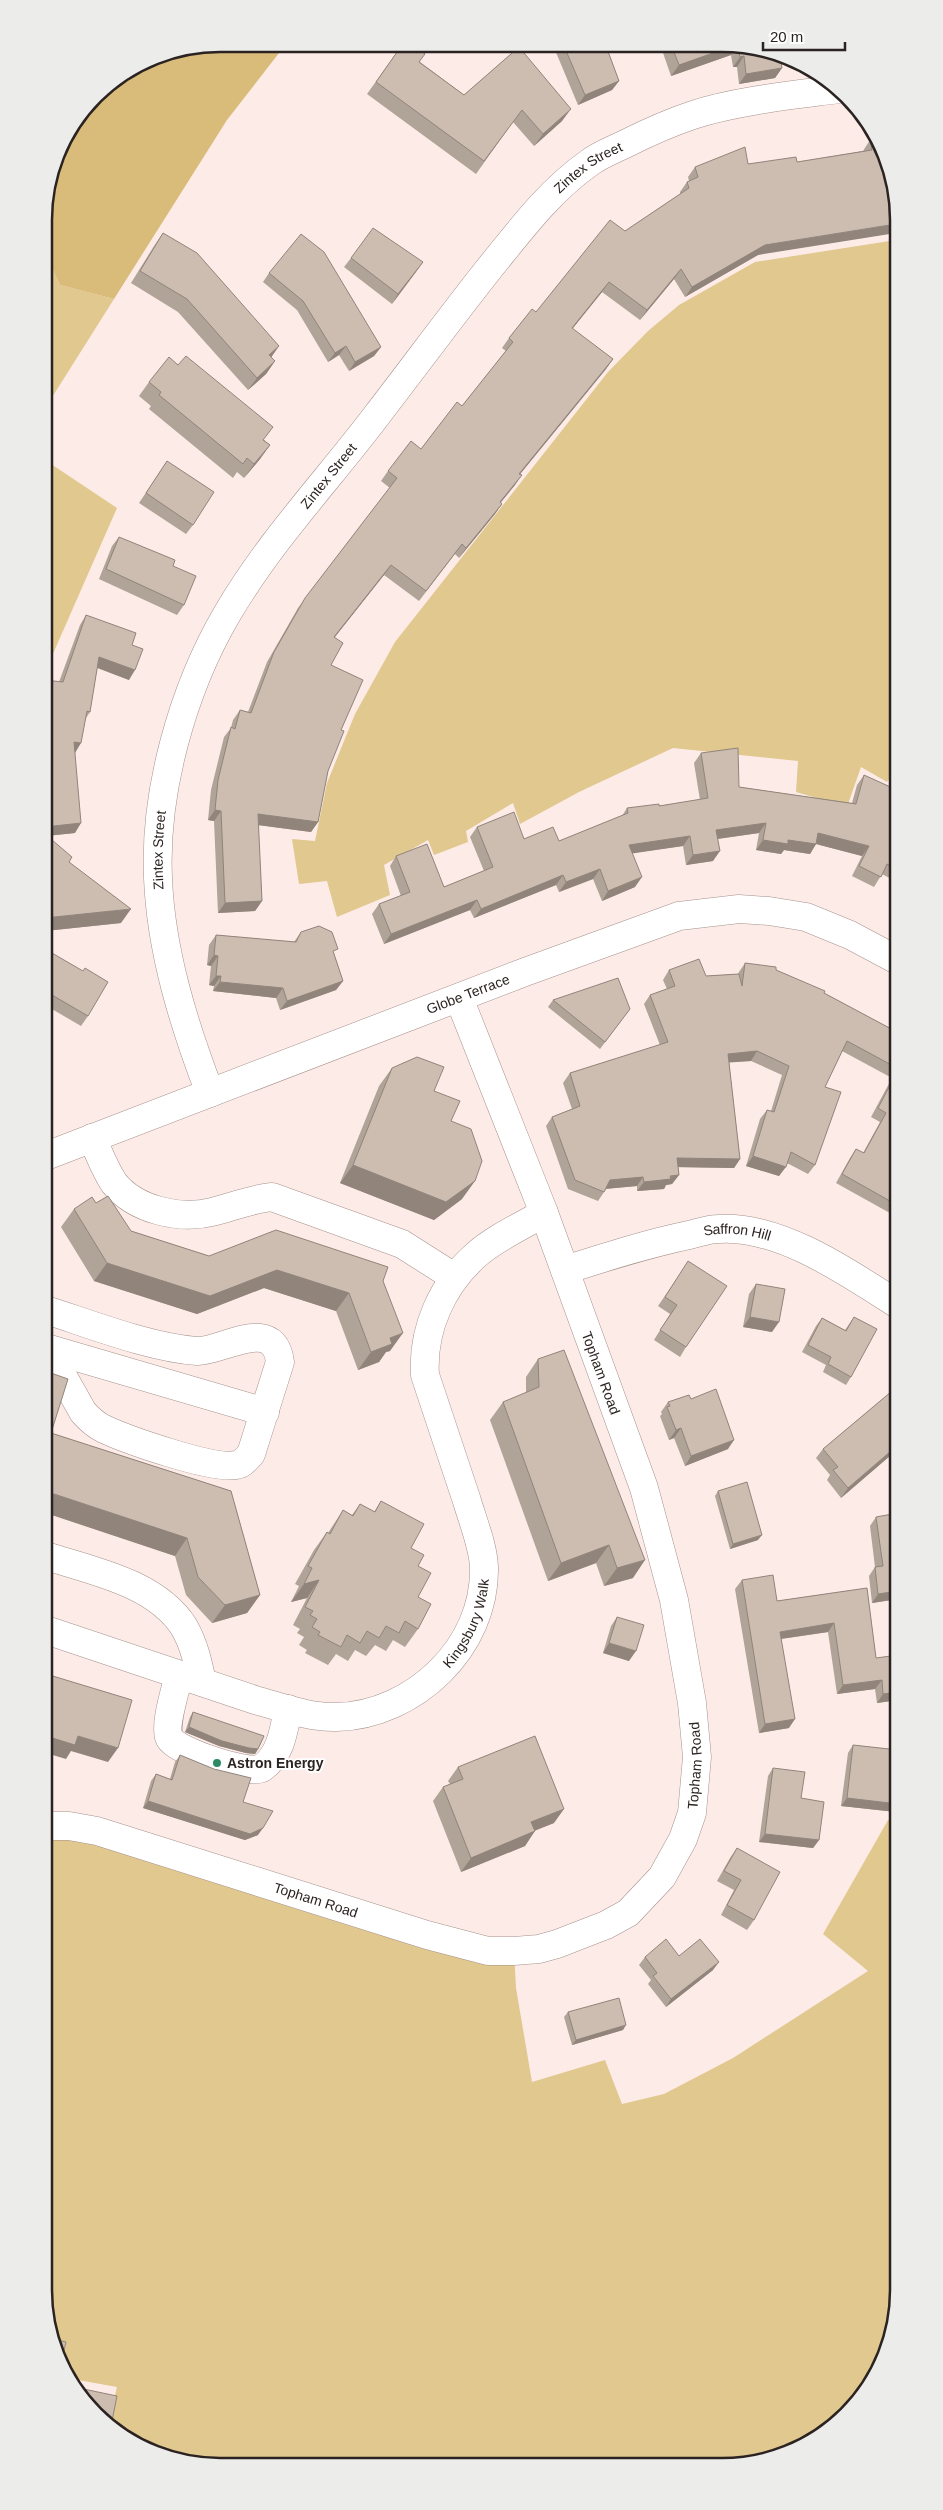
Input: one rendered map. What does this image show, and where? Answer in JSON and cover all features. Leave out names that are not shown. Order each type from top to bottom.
[{"type":"street","name":"Zintex Street","points":[[210,1093],[191,1044],[175,989],[164,931],[158,876],[163,803],[172,747],[189,692],[228,612],[282,534],[366,430],[468,295],[533,213],[561,185],[592,161],[657,128],[695,114],[829,91]]},
{"type":"street","name":"Globe Terrace","points":[[53,1153],[679,916],[739,909],[769,911],[806,918],[850,935],[890,956]]},
{"type":"street","name":"Topham Road","points":[[52,1826],[69,1826],[97,1831],[427,1935],[488,1951],[522,1951],[557,1944],[606,1925],[628,1913],[646,1895],[673,1858],[683,1839],[692,1813],[697,1756],[692,1703],[674,1600],[644,1488],[544,1213],[459,998]]},
{"type":"street","points":[[92,1138],[114,1182],[127,1196],[142,1205],[156,1210],[175,1212],[211,1212],[257,1198],[272,1196],[402,1244],[454,1277]]},
{"type":"street","name":"Kingsbury Walk","points":[[52,1632],[288,1709],[334,1717],[352,1716],[395,1705],[434,1679],[464,1641],[481,1596],[484,1567],[477,1535],[425,1375],[424,1359],[427,1338],[443,1295],[454,1277],[476,1254],[544,1213]]},
{"type":"street","name":"Saffron Hill","points":[[565,1270],[657,1241],[718,1229],[741,1230],[762,1232],[795,1246],[837,1268],[890,1300]]},
{"type":"street","points":[[52,1312],[173,1347],[198,1351],[216,1349],[248,1337],[266,1341],[274,1346],[280,1362],[251,1454],[242,1463],[227,1466],[203,1463],[104,1429],[91,1421],[83,1412],[52,1359]]},
{"type":"street","points":[[52,1350],[265,1412]]},
{"type":"street","points":[[52,1558],[140,1588],[173,1613],[191,1640],[191,1678],[167,1729],[169,1738],[177,1746],[242,1769],[257,1770],[263,1768],[274,1755],[283,1736],[288,1709]]},
{"type":"shaded area","points":[[209,53],[279,53],[227,120],[114,299],[60,285],[53,270],[53,209],[58,177],[65,156],[75,136],[94,110],[118,87],[136,75],[166,61]]},
{"type":"shaded area","points":[[890,241],[890,778],[887,782],[861,767],[847,807],[796,792],[798,761],[673,748],[579,792],[520,824],[513,803],[466,831],[468,842],[434,855],[428,840],[384,865],[390,895],[337,917],[327,881],[299,884],[292,839],[315,841],[327,783],[355,714],[395,642],[608,372],[648,331],[679,305],[755,262]]},
{"type":"shaded area","points":[[53,270],[60,285],[114,299],[53,396]]},
{"type":"shaded area","points":[[53,465],[117,508],[53,654]]},
{"type":"shaded area","points":[[888,1820],[890,1820],[890,2301],[882,2344],[862,2383],[841,2408],[825,2423],[807,2435],[777,2449],[723,2458],[220,2458],[166,2449],[146,2440],[118,2423],[110,2416],[117,2387],[79,2380],[61,2344],[52,2290],[52,1828],[514,1951],[516,1988],[532,2082],[605,2060],[622,2104],[664,2094],[733,2058],[868,1971],[823,1934]]},
{"type":"building","points":[[513,52],[524,52],[571,109],[543,134],[522,110],[484,161],[376,82],[397,53],[423,53],[425,54],[419,62],[464,95]]},
{"type":"building","points":[[567,52],[608,52],[619,81],[585,95]]},
{"type":"building","points":[[674,52],[716,52],[679,65]]},
{"type":"building","points":[[739,54],[777,61],[781,63],[782,68],[746,74],[744,56],[740,57]]},
{"type":"building","points":[[870,140],[882,166],[887,187],[890,225],[765,245],[692,287],[681,269],[647,310],[609,282],[572,328],[613,359],[519,474],[522,475],[500,502],[502,504],[466,548],[462,544],[426,591],[391,565],[334,637],[343,643],[331,665],[363,680],[341,730],[344,731],[328,771],[318,822],[258,814],[262,901],[225,903],[221,811],[215,810],[218,780],[231,727],[235,729],[240,710],[251,713],[274,652],[305,598],[397,478],[388,471],[411,441],[421,449],[457,402],[462,406],[513,342],[509,338],[532,309],[536,312],[610,220],[625,231],[689,188],[687,182],[698,177],[695,167],[745,147],[748,164],[796,157],[797,162],[872,150]]},
{"type":"building","points":[[373,228],[423,262],[398,294],[351,258]]},
{"type":"building","points":[[163,233],[197,253],[279,346],[269,355],[275,361],[257,378],[187,299],[140,271]]},
{"type":"building","points":[[301,234],[324,252],[381,347],[355,362],[346,346],[335,353],[303,301],[269,273]]},
{"type":"building","points":[[186,356],[273,427],[263,440],[270,445],[254,464],[247,458],[243,464],[159,395],[161,392],[149,382],[169,357],[178,365]]},
{"type":"building","points":[[167,461],[214,492],[193,525],[146,493]]},
{"type":"building","points":[[119,537],[175,560],[173,566],[196,576],[184,605],[106,569]]},
{"type":"building","points":[[86,615],[136,633],[132,645],[143,649],[135,670],[99,657],[90,712],[87,711],[81,743],[74,742],[81,823],[53,826],[53,681],[63,682]]},
{"type":"building","points":[[738,748],[739,787],[856,804],[864,775],[890,787],[890,866],[887,864],[881,877],[859,866],[869,846],[818,833],[816,844],[788,840],[788,844],[763,840],[766,823],[716,830],[720,851],[693,855],[690,836],[629,845],[642,877],[608,891],[600,869],[566,882],[563,875],[481,909],[477,900],[391,934],[379,904],[410,892],[396,856],[427,844],[444,887],[493,867],[477,827],[514,812],[524,839],[553,827],[559,841],[628,813],[627,808],[659,804],[659,806],[708,798],[701,753]]},
{"type":"building","points":[[53,841],[72,857],[69,862],[131,909],[53,917]]},
{"type":"building","points":[[319,926],[332,932],[338,949],[333,951],[343,981],[287,1001],[283,988],[220,982],[221,976],[216,976],[218,956],[214,955],[216,935],[296,942],[301,932]]},
{"type":"building","points":[[53,953],[83,971],[85,968],[108,982],[88,1016],[53,995]]},
{"type":"building","points":[[699,959],[706,976],[739,974],[742,986],[745,963],[776,967],[776,970],[825,991],[824,993],[890,1028],[890,1064],[847,1041],[825,1087],[841,1092],[815,1165],[791,1152],[786,1167],[753,1156],[767,1110],[774,1112],[789,1066],[757,1051],[728,1054],[740,1159],[677,1158],[679,1175],[670,1176],[671,1179],[644,1182],[643,1177],[610,1180],[604,1192],[575,1180],[552,1117],[580,1106],[570,1073],[668,1042],[650,995],[675,986],[669,970]]},
{"type":"building","points":[[618,978],[630,1009],[605,1042],[553,1000]]},
{"type":"building","points":[[417,1057],[444,1067],[434,1091],[460,1101],[451,1121],[471,1129],[482,1161],[475,1181],[446,1202],[353,1165],[392,1068]]},
{"type":"building","points":[[890,1085],[890,1201],[842,1174],[856,1149],[864,1153],[886,1113],[878,1108]]},
{"type":"building","points":[[108,1196],[131,1231],[209,1256],[276,1230],[388,1267],[383,1281],[403,1333],[390,1338],[392,1344],[371,1352],[349,1293],[277,1270],[210,1296],[107,1263],[74,1209],[92,1197],[96,1203]]},
{"type":"building","points":[[688,1261],[727,1286],[686,1347],[660,1330],[677,1305],[665,1297]]},
{"type":"building","points":[[756,1284],[785,1289],[779,1322],[750,1317]]},
{"type":"building","points":[[854,1317],[877,1329],[851,1377],[828,1364],[831,1357],[808,1345],[822,1318],[846,1331]]},
{"type":"building","points":[[564,1350],[645,1560],[617,1568],[609,1545],[561,1563],[503,1402],[539,1387],[538,1359]]},
{"type":"building","points":[[52,1374],[68,1379],[52,1429]]},
{"type":"building","points":[[716,1389],[734,1440],[691,1456],[681,1428],[676,1430],[667,1407],[670,1406],[668,1402],[689,1395],[691,1399]]},
{"type":"building","points":[[890,1393],[890,1452],[848,1488],[833,1470],[838,1467],[823,1449]]},
{"type":"building","points":[[52,1433],[231,1491],[260,1595],[225,1605],[198,1577],[187,1538],[52,1494]]},
{"type":"building","points":[[747,1482],[762,1535],[733,1544],[718,1491]]},
{"type":"building","points":[[381,1501],[424,1524],[411,1548],[424,1555],[418,1566],[431,1573],[418,1597],[431,1604],[418,1629],[405,1621],[399,1633],[386,1626],[379,1638],[367,1631],[360,1643],[347,1635],[341,1647],[318,1635],[320,1632],[312,1627],[317,1619],[310,1615],[313,1611],[305,1607],[319,1580],[304,1584],[312,1568],[308,1566],[327,1532],[330,1534],[343,1510],[353,1516],[360,1504],[375,1512]]},
{"type":"building","points":[[890,1514],[890,1592],[878,1594],[875,1567],[883,1566],[876,1517]]},
{"type":"building","points":[[773,1575],[777,1601],[867,1588],[876,1658],[890,1656],[890,1693],[883,1694],[882,1680],[843,1685],[834,1623],[780,1632],[795,1719],[765,1724],[742,1580]]},
{"type":"building","points":[[617,1617],[644,1625],[636,1651],[609,1643]]},
{"type":"building","points":[[52,1676],[132,1700],[118,1748],[78,1736],[75,1745],[52,1738]]},
{"type":"building","points":[[193,1712],[264,1736],[258,1749],[222,1741],[189,1727]]},
{"type":"building","points":[[535,1736],[564,1809],[531,1822],[535,1831],[471,1858],[443,1787],[463,1779],[458,1767]]},
{"type":"building","points":[[853,1745],[890,1749],[890,1803],[847,1798]]},
{"type":"building","points":[[180,1755],[214,1769],[251,1778],[243,1802],[273,1811],[263,1828],[250,1834],[148,1801],[156,1774],[172,1780]]},
{"type":"building","points":[[773,1768],[805,1772],[801,1798],[824,1802],[819,1840],[765,1834]]},
{"type":"building","points":[[737,1848],[780,1872],[754,1920],[727,1905],[741,1880],[724,1871]]},
{"type":"building","points":[[666,1939],[679,1956],[700,1939],[719,1962],[671,1999],[653,1976],[657,1973],[645,1957]]},
{"type":"building","points":[[619,1998],[626,2025],[576,2040],[568,2012]]},
{"type":"building","points":[[60,2341],[66,2342],[64,2350]]},
{"type":"building","points":[[86,2390],[117,2396],[113,2418]]},
{"type":"place","name":"Astron Energy","points":[[217,1763]]}]
